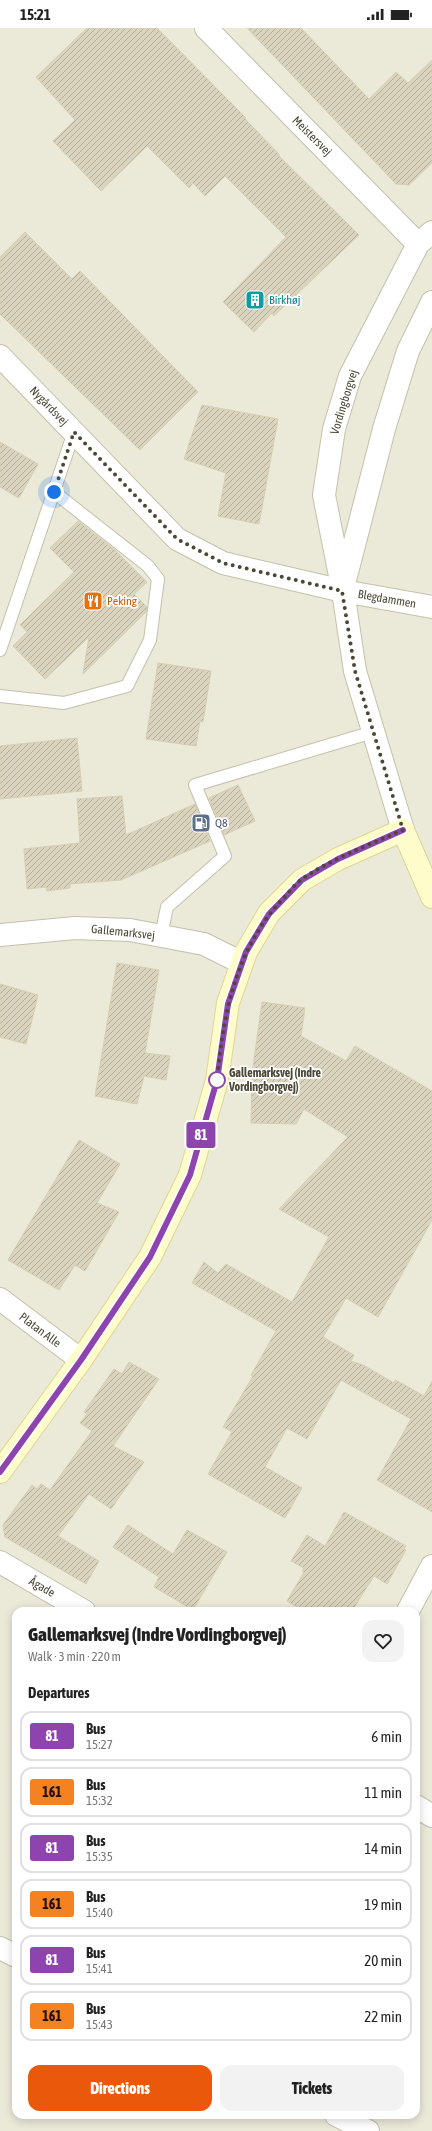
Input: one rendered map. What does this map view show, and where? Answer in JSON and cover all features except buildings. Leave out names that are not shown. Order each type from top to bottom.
[{"type":"main road","points":[[0,1472],[81,1360],[150,1257],[190,1175],[217,1080],[228,1004],[246,952],[269,914],[302,880],[338,859],[403,830],[432,897]]},
{"type":"street","name":"Meistersvej","points":[[206,28],[425,238]]},
{"type":"street","name":"Vordingborgvej","points":[[403,830],[355,671],[324,495],[334,430],[350,376],[425,238]]},
{"type":"street","name":"Vordingborgvej","points":[[342,591],[384,429],[408,351],[432,302]]},
{"type":"street","name":"Nygårdsvej","points":[[0,356],[177,539],[223,563],[342,591]]},
{"type":"street","name":"Blegdammen","points":[[342,591],[432,607]]},
{"type":"street","name":"Gallemarksvej","points":[[0,935],[75,928],[130,930],[204,944],[242,963]]},
{"type":"street","name":"Platan Alle","points":[[0,1299],[81,1360]]},
{"type":"street","name":"Ågade","points":[[0,1562],[77,1607]]},
{"type":"street","points":[[410,1607],[432,1566]]},
{"type":"street","points":[[420,1808],[432,1816]]},
{"type":"street","points":[[0,1948],[12,1954]]},
{"type":"street","points":[[344,2119],[368,2131]]},
{"type":"lane","points":[[0,650],[74,432]]},
{"type":"lane","points":[[0,696],[64,703],[127,686],[150,640],[158,579],[148,566],[54,492]]},
{"type":"lane","points":[[161,936],[167,907],[225,856],[195,785],[373,732]]},
{"type":"shaded area","points":[[0,28],[432,28],[432,2131],[0,2131]]},
{"type":"bus line","name":"81","points":[[0,1472],[81,1360],[150,1257],[190,1175],[217,1080],[228,1004],[246,952],[269,914],[302,880],[338,859],[403,830]]},
{"type":"place","name":"Birkhøj","points":[[255,300]]},
{"type":"place","name":"Peking","points":[[93,601]]},
{"type":"place","name":"Q8","points":[[201,823]]},
{"type":"place","name":"Gallemarksvej (Indre Vordingborgvej)","points":[[217,1080]]},
{"type":"route","points":[[54,492],[74,432],[177,539],[223,563],[342,591],[355,671],[403,830],[338,859],[302,880],[269,914],[246,952],[228,1004],[217,1080]]}]
